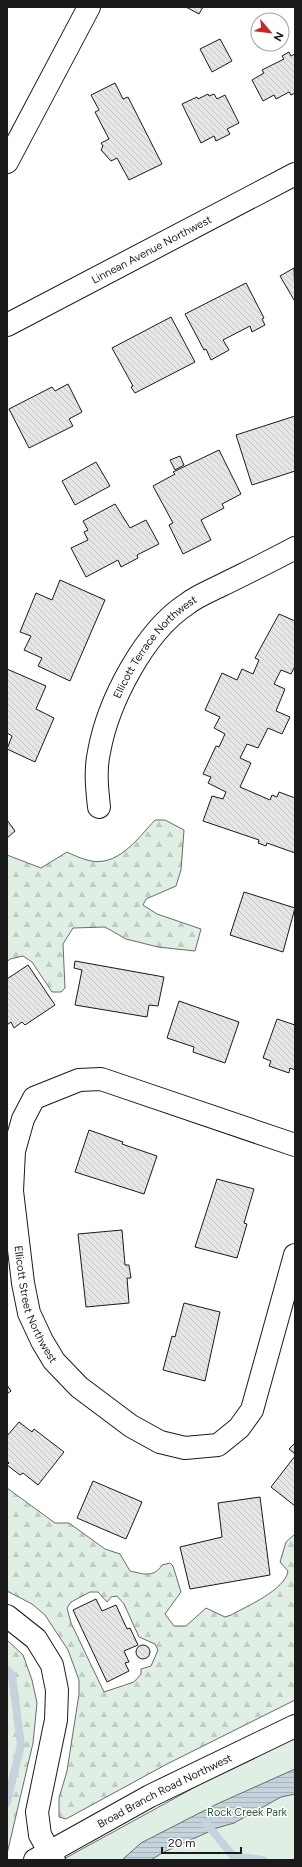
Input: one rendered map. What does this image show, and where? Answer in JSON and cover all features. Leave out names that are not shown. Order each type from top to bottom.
[{"type":"street","points":[[7,162],[89,7]]},
{"type":"street","name":"Linnean Avenue Northwest","points":[[7,324],[295,174]]},
{"type":"street","name":"Ellicott Terrace Northwest","points":[[99,807],[97,774],[98,753],[103,732],[110,712],[138,654],[147,641],[169,618],[188,603],[295,548]]},
{"type":"street","name":"Ellicott Street Northwest","points":[[295,1145],[101,1079],[79,1080],[34,1098],[23,1119],[14,1151],[12,1191],[23,1282],[29,1313],[42,1341],[54,1361],[79,1387],[131,1426],[160,1442],[185,1448],[218,1445],[239,1428],[252,1410],[295,1255]]},
{"type":"street","points":[[7,1616],[36,1639],[52,1665],[57,1690],[56,1720],[37,1812],[40,1835],[46,1857]]},
{"type":"street","name":"Broad Branch Road Northwest","points":[[46,1857],[157,1792],[295,1726]]},
{"type":"green space","points":[[155,820],[165,820],[184,830],[181,870],[176,886],[146,899],[143,905],[157,914],[201,929],[195,951],[158,947],[126,939],[105,927],[73,928],[63,944],[65,988],[61,992],[52,992],[32,962],[23,956],[10,959],[7,962],[7,855],[41,868],[67,852],[87,860],[98,862],[108,860],[126,850]]},
{"type":"green space","points":[[7,1488],[55,1523],[69,1523],[105,1549],[120,1554],[130,1571],[148,1574],[155,1572],[162,1565],[170,1563],[173,1566],[181,1592],[165,1614],[174,1626],[186,1626],[206,1608],[225,1617],[231,1615],[273,1591],[280,1585],[288,1571],[280,1562],[286,1542],[295,1534],[295,1700],[167,1764],[66,1819],[59,1817],[59,1798],[67,1771],[79,1694],[79,1680],[68,1650],[45,1615],[32,1604],[7,1591]],"holes":[[[90,1592],[98,1592],[107,1602],[111,1597],[117,1596],[124,1604],[139,1637],[155,1644],[158,1650],[151,1666],[141,1669],[141,1674],[134,1682],[104,1692],[71,1623],[67,1608],[71,1602]]]},
{"type":"green space","points":[[7,1640],[23,1655],[32,1680],[37,1703],[33,1743],[7,1854]]},
{"type":"green space","name":"Rock Creek Park","points":[[295,1736],[295,1860],[62,1860],[270,1746]]},
{"type":"shaded area","points":[[295,1769],[295,1794],[281,1797],[234,1823],[217,1828],[162,1853],[151,1860],[122,1860],[141,1843],[217,1804]]},
{"type":"building","points":[[186,7],[203,7],[199,14]]},
{"type":"building","points":[[220,39],[232,61],[212,72],[200,49]]},
{"type":"building","points":[[289,52],[291,56],[295,54],[295,93],[291,95],[289,92],[276,99],[274,95],[263,101],[252,80],[264,73],[262,70],[284,59],[282,56]]},
{"type":"building","points":[[115,83],[123,99],[128,97],[162,164],[129,180],[117,158],[111,161],[101,150],[103,146],[101,143],[109,139],[95,112],[99,110],[91,95]]},
{"type":"building","points":[[208,94],[209,96],[214,94],[217,99],[225,95],[239,123],[227,129],[230,134],[216,141],[214,136],[201,143],[182,104]]},
{"type":"building","points":[[294,268],[295,300],[280,276]]},
{"type":"building","points":[[246,283],[264,318],[262,319],[265,325],[252,332],[250,326],[223,340],[229,350],[211,360],[185,314]]},
{"type":"building","points":[[171,317],[195,362],[135,393],[131,387],[133,386],[112,348]]},
{"type":"building","points":[[68,384],[82,412],[69,419],[73,426],[29,448],[9,409],[52,387],[55,391]]},
{"type":"building","points":[[295,416],[295,471],[252,485],[236,435]]},
{"type":"building","points":[[219,450],[241,494],[222,504],[224,508],[201,520],[211,540],[183,554],[169,525],[173,523],[153,486],[175,474],[173,472]]},
{"type":"building","points":[[180,456],[184,465],[175,470],[170,460]]},
{"type":"building","points":[[96,462],[110,486],[75,505],[62,481]]},
{"type":"building","points":[[115,504],[130,528],[146,520],[159,544],[137,555],[138,558],[121,567],[118,560],[86,577],[71,548],[88,540],[84,532],[88,530],[83,521]]},
{"type":"building","points":[[60,580],[105,600],[70,681],[38,666],[42,658],[24,650],[31,636],[20,632],[36,593],[52,600]]},
{"type":"building","points":[[279,614],[295,621],[295,666],[291,674],[281,670],[274,684],[285,689],[276,711],[290,717],[282,734],[268,728],[258,748],[247,744],[240,758],[251,763],[240,787],[270,800],[272,795],[277,797],[279,792],[295,798],[295,853],[267,843],[266,846],[258,843],[259,840],[203,821],[212,796],[223,799],[226,792],[208,783],[211,777],[203,774],[216,746],[219,747],[225,734],[214,728],[220,717],[205,710],[222,673],[237,680],[242,669],[253,674],[259,660],[255,658]]},
{"type":"building","points":[[7,669],[46,686],[36,709],[54,718],[35,762],[7,749],[12,736],[7,733]]},
{"type":"building","points":[[7,820],[15,831],[7,838]]},
{"type":"building","points":[[244,892],[295,908],[283,952],[230,935]]},
{"type":"building","points":[[75,961],[164,977],[158,1006],[149,1005],[147,1017],[75,1005],[82,970],[74,968]]},
{"type":"building","points":[[28,965],[55,1005],[25,1025],[22,1022],[14,1028],[11,1022],[7,1025],[7,979]]},
{"type":"building","points":[[179,1001],[239,1022],[225,1063],[193,1052],[194,1047],[167,1038]]},
{"type":"building","points":[[277,1019],[295,1025],[295,1070],[290,1068],[289,1073],[269,1066],[271,1061],[263,1058]]},
{"type":"building","points":[[89,1130],[123,1142],[122,1144],[157,1156],[144,1194],[75,1172]]},
{"type":"building","points":[[217,1179],[254,1189],[244,1223],[247,1224],[237,1258],[195,1247]]},
{"type":"building","points":[[122,1230],[125,1265],[129,1265],[131,1278],[127,1278],[129,1303],[86,1307],[78,1234]]},
{"type":"building","points":[[184,1303],[220,1312],[205,1381],[163,1370],[172,1336],[175,1337]]},
{"type":"building","points":[[7,1385],[11,1391],[7,1394]]},
{"type":"building","points":[[19,1422],[32,1432],[34,1429],[64,1452],[38,1485],[23,1473],[20,1475],[7,1465],[9,1463],[7,1461],[7,1436]]},
{"type":"building","points":[[295,1443],[295,1454],[289,1449]]},
{"type":"building","points":[[295,1456],[295,1506],[271,1487]]},
{"type":"building","points":[[93,1481],[142,1502],[126,1539],[77,1518]]},
{"type":"building","points":[[260,1497],[270,1575],[190,1589],[180,1547],[222,1537],[218,1503]]},
{"type":"building","points":[[96,1599],[102,1611],[116,1605],[127,1629],[130,1628],[138,1645],[124,1651],[129,1662],[125,1663],[129,1671],[107,1682],[73,1610]]},
{"type":"building","points":[[143,1645],[148,1647],[150,1652],[148,1657],[143,1659],[138,1657],[136,1652],[138,1647]]},
{"type":"waterway","points":[[7,1670],[12,1675],[21,1745],[7,1802]]},
{"type":"waterway","points":[[206,1823],[233,1856],[263,1860]]}]
